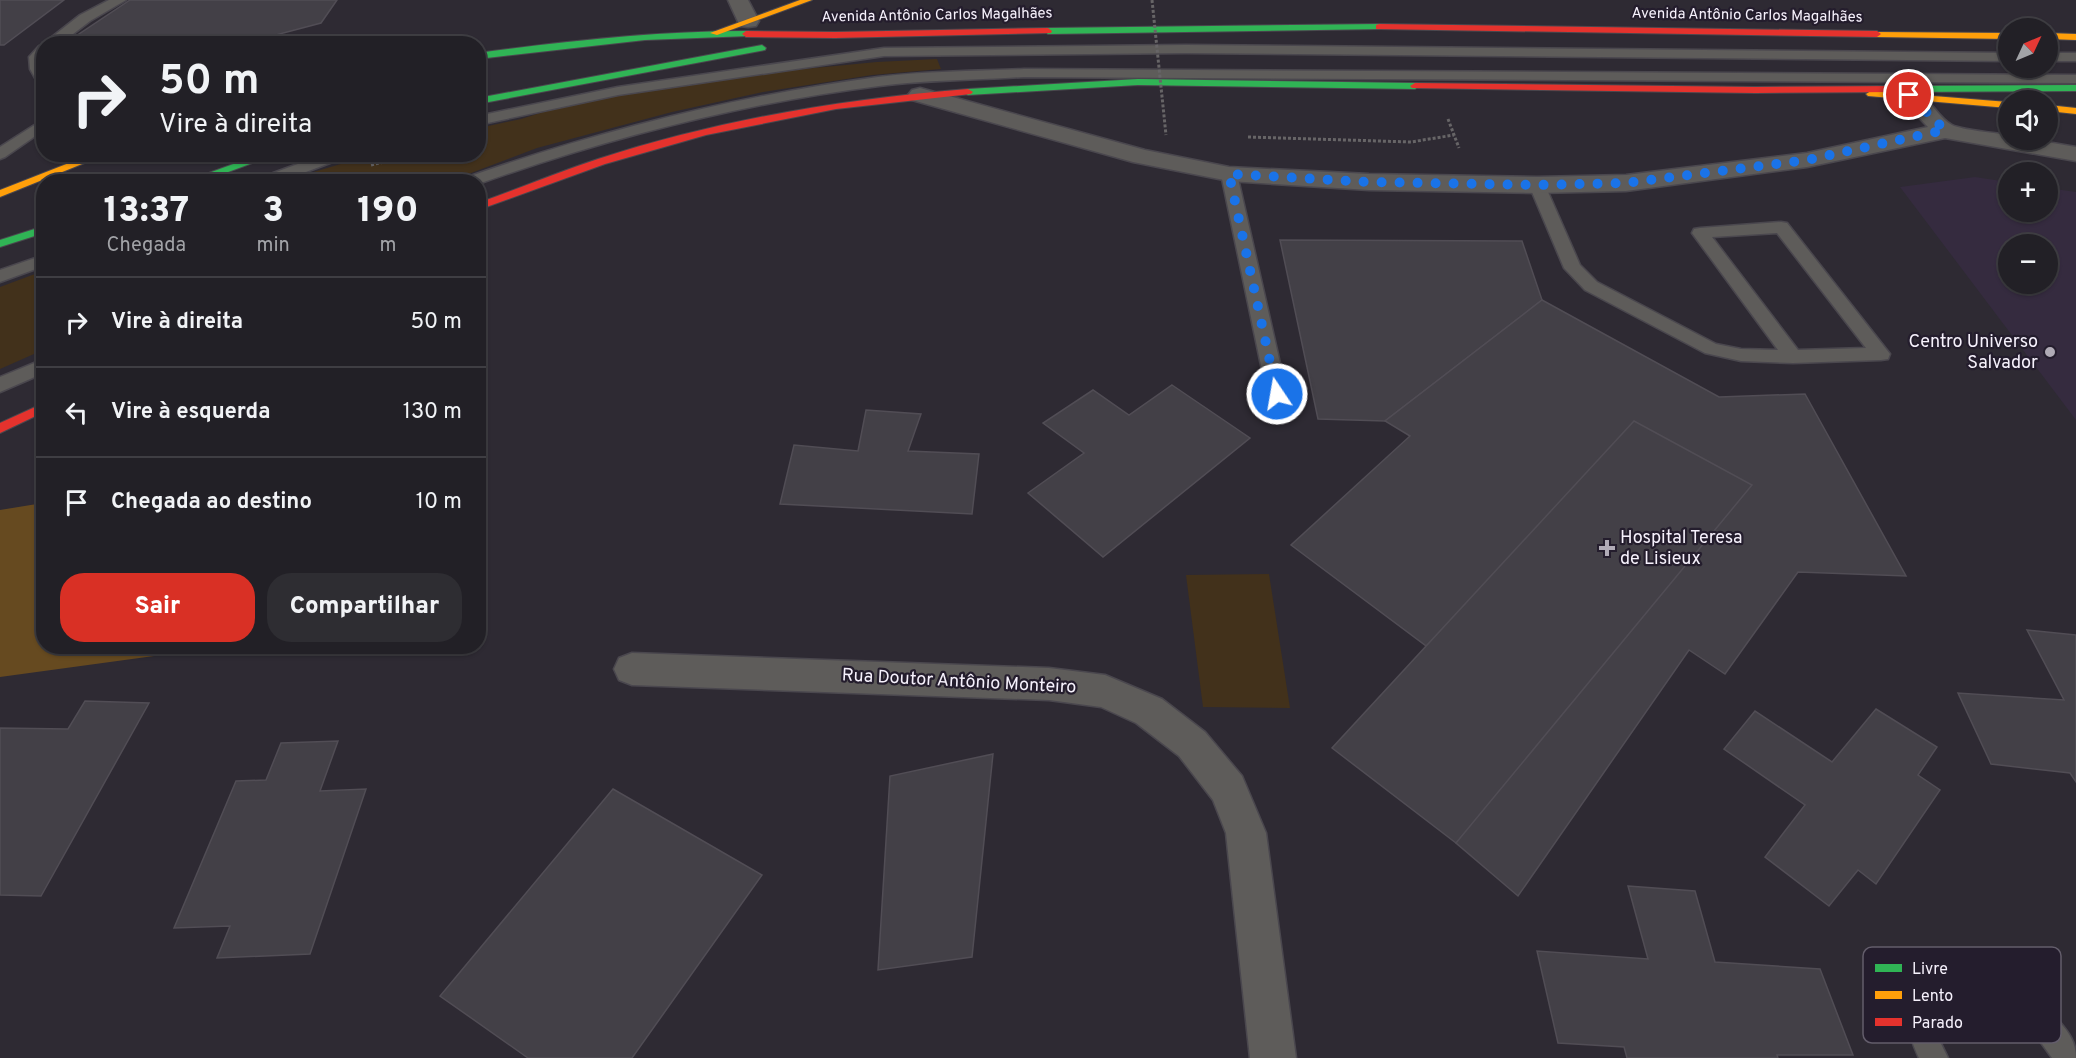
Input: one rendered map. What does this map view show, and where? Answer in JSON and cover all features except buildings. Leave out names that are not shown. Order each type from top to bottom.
[{"type":"main road","points":[[714,33],[808,0]]},
{"type":"main road","name":"Avenida Antônio Carlos Magalhães","points":[[486,55],[551,46],[714,33],[835,35],[1169,28],[1363,27],[1998,36]]},
{"type":"main road","points":[[486,100],[835,35]]},
{"type":"main road","points":[[486,204],[618,156],[729,126],[828,108],[920,95],[1138,82],[1755,90],[2076,88]]},
{"type":"main road","points":[[1755,90],[1909,95],[1998,104]]},
{"type":"main road","points":[[2058,109],[2076,111]]},
{"type":"main road","points":[[48,174],[79,162]]},
{"type":"main road","points":[[213,174],[248,162]]},
{"type":"main road","points":[[0,194],[36,179]]},
{"type":"main road","points":[[0,244],[36,232]]},
{"type":"main road","points":[[0,428],[36,411]]},
{"type":"street","points":[[738,0],[748,21]]},
{"type":"street","points":[[920,95],[1142,157],[1229,174],[1369,182],[1537,185],[1626,183],[1807,160],[1945,130],[2076,154]]},
{"type":"street","points":[[1909,95],[1945,130]]},
{"type":"street","name":"Rua Doutor Antônio Monteiro","points":[[632,669],[1049,684],[1105,691],[1149,711],[1192,744],[1228,789],[1246,833],[1273,1058]]},
{"type":"lane","points":[[61,36],[85,18],[118,0]]},
{"type":"lane","points":[[486,119],[618,91],[884,52],[1198,49],[1998,57]]},
{"type":"lane","points":[[2058,57],[2076,57]]},
{"type":"lane","points":[[486,176],[545,155],[664,121],[777,97],[881,81],[1024,73],[2076,79]]},
{"type":"lane","points":[[0,154],[36,129]]},
{"type":"lane","points":[[285,174],[319,162]]},
{"type":"lane","points":[[1229,174],[1277,394]]},
{"type":"lane","points":[[1537,185],[1573,268],[1591,286],[1711,349],[1741,355],[1793,357],[1881,354],[1781,227],[1700,233],[1793,357]]},
{"type":"lane","points":[[0,276],[36,263]]},
{"type":"lane","points":[[0,385],[36,369]]},
{"type":"lane","points":[[1927,1043],[1934,1058]]},
{"type":"lane","points":[[2059,1043],[2068,1058]]},
{"type":"path","points":[[1152,0],[1166,135]]},
{"type":"path","points":[[1248,137],[1411,142],[1454,135]]},
{"type":"shaded area","points":[[937,59],[941,69],[872,75],[763,92],[672,112],[537,148],[468,174],[307,174],[347,162],[486,162],[486,126],[521,119],[627,86],[877,62]]},
{"type":"shaded area","name":"Centro Universo Salvador","points":[[1975,177],[1998,180],[1998,222],[2058,222],[2058,189],[2076,192],[2076,420],[1900,187]]},
{"type":"shaded area","points":[[36,274],[36,353],[0,369],[0,287]]},
{"type":"shaded area","points":[[36,504],[36,654],[169,654],[0,677],[0,510]]},
{"type":"shaded area","points":[[1269,574],[1290,708],[1203,707],[1186,575]]},
{"type":"traffic: fast","points":[[1048,31],[1379,27]]},
{"type":"traffic: fast","points":[[486,55],[645,37],[746,34]]},
{"type":"traffic: fast","points":[[486,100],[762,48]]},
{"type":"traffic: fast","points":[[968,92],[1138,82],[1415,86]]},
{"type":"traffic: fast","points":[[1902,89],[2076,88]]},
{"type":"traffic: fast","points":[[213,174],[248,162]]},
{"type":"traffic: fast","points":[[0,244],[36,232]]},
{"type":"traffic: slow","points":[[714,33],[808,0]]},
{"type":"traffic: slow","points":[[1877,34],[1998,36]]},
{"type":"traffic: slow","points":[[2058,36],[2076,37]]},
{"type":"traffic: slow","points":[[1871,94],[1998,104]]},
{"type":"traffic: slow","points":[[2058,109],[2076,111]]},
{"type":"traffic: slow","points":[[51,174],[82,162]]},
{"type":"traffic: slow","points":[[0,194],[36,180]]},
{"type":"traffic: jam","points":[[1379,27],[1877,34]]},
{"type":"traffic: jam","points":[[746,34],[835,35],[1048,31]]},
{"type":"traffic: jam","points":[[1415,86],[1755,90],[1902,89]]},
{"type":"traffic: jam","points":[[486,204],[601,162],[662,143],[748,122],[836,106],[968,92]]},
{"type":"traffic: jam","points":[[0,428],[36,411]]},
{"type":"place","name":"Centro Universo Salvador","points":[[2050,352]]},
{"type":"place","name":"Hospital Teresa de Lisieux","points":[[1607,548]]},
{"type":"route","points":[[1277,394],[1229,174],[1369,182],[1537,185],[1626,183],[1708,174],[1807,160],[1945,130],[1909,95]]}]
